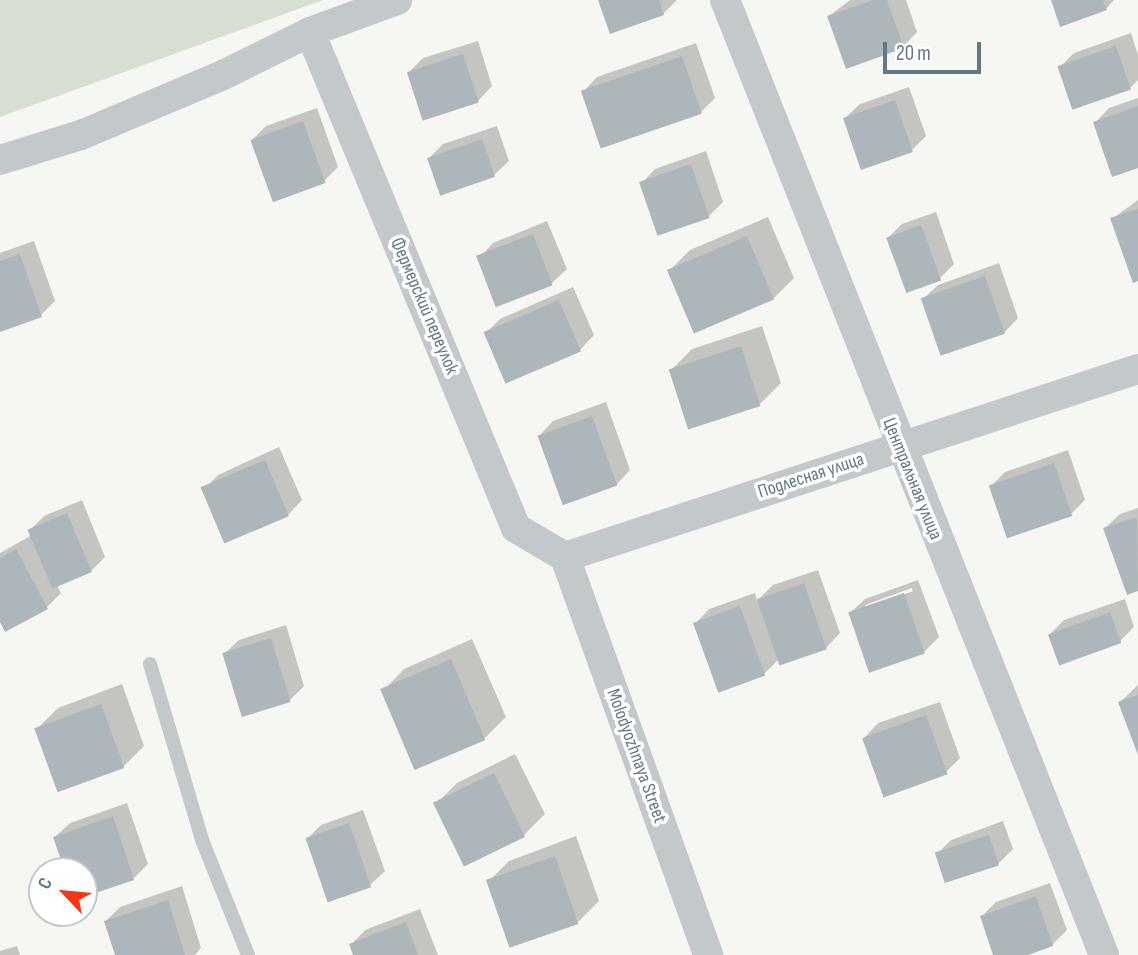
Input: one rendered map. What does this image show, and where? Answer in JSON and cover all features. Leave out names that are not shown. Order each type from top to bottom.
[{"type":"street","points":[[0,160],[80,135],[221,76],[310,32],[397,0]]},
{"type":"street","name":"Центральная улица","points":[[725,0],[899,447],[1104,955]]},
{"type":"street","name":"Фермерский переулок","points":[[310,32],[516,528],[565,557]]},
{"type":"street","name":"Подлесная улица","points":[[565,557],[1138,369]]},
{"type":"street","name":"Molodyozhnaya Street","points":[[565,557],[708,955]]},
{"type":"lane","points":[[150,664],[202,840],[248,955]]},
{"type":"shaded area","points":[[0,0],[323,0],[0,117]]},
{"type":"building","points":[[598,0],[659,0],[664,15],[610,34]]},
{"type":"building","points":[[873,0],[887,0],[904,48],[846,69],[827,16]]},
{"type":"building","points":[[1051,0],[1103,0],[1107,10],[1060,27]]},
{"type":"building","points":[[1116,46],[1131,89],[1072,110],[1057,66]]},
{"type":"building","points":[[463,54],[479,103],[423,121],[407,72]]},
{"type":"building","points":[[682,56],[702,114],[601,149],[581,91]]},
{"type":"building","points":[[895,100],[913,152],[861,170],[843,118]]},
{"type":"building","points":[[1138,106],[1138,168],[1112,177],[1093,122]]},
{"type":"building","points":[[303,121],[326,183],[273,202],[250,140]]},
{"type":"building","points":[[482,139],[495,177],[440,196],[427,158]]},
{"type":"building","points":[[691,164],[710,218],[658,236],[639,182]]},
{"type":"building","points":[[1138,209],[1138,281],[1133,283],[1110,218]]},
{"type":"building","points":[[921,225],[941,280],[906,293],[886,238]]},
{"type":"building","points":[[533,234],[553,285],[496,307],[476,256]]},
{"type":"building","points":[[747,236],[774,300],[694,334],[667,270]]},
{"type":"building","points":[[20,254],[42,317],[0,332],[0,261]]},
{"type":"building","points":[[985,276],[1005,334],[941,356],[921,298]]},
{"type":"building","points":[[559,300],[581,352],[505,384],[484,332]]},
{"type":"building","points":[[741,346],[760,406],[688,429],[669,369]]},
{"type":"building","points":[[592,416],[617,486],[563,505],[537,436]]},
{"type":"building","points":[[265,460],[289,516],[224,544],[201,487]]},
{"type":"building","points":[[1054,463],[1072,516],[1007,538],[989,485]]},
{"type":"building","points":[[67,513],[92,572],[52,589],[27,530]]},
{"type":"building","points":[[1137,517],[1138,591],[1127,595],[1103,528]]},
{"type":"building","points":[[16,549],[48,609],[5,632],[0,622],[0,558]]},
{"type":"building","points":[[804,583],[827,649],[780,665],[757,599]]},
{"type":"building","points":[[904,593],[925,654],[869,673],[848,612]]},
{"type":"building","points":[[740,606],[765,676],[718,693],[693,623]]},
{"type":"building","points":[[1110,612],[1121,643],[1059,666],[1048,635]]},
{"type":"building","points":[[271,638],[291,702],[242,717],[222,653]]},
{"type":"building","points":[[451,659],[485,740],[415,770],[380,689]]},
{"type":"building","points":[[1138,695],[1138,755],[1118,702]]},
{"type":"building","points":[[101,704],[124,768],[58,792],[34,728]]},
{"type":"building","points":[[926,715],[948,774],[884,797],[862,738]]},
{"type":"building","points":[[494,773],[525,837],[464,867],[433,803]]},
{"type":"building","points":[[113,816],[134,880],[98,892],[98,857],[60,857],[53,837]]},
{"type":"building","points":[[349,823],[371,887],[328,902],[306,838]]},
{"type":"building","points":[[989,835],[999,865],[945,883],[935,853]]},
{"type":"building","points":[[555,856],[578,924],[509,948],[486,880]]},
{"type":"building","points":[[1036,896],[1053,946],[1028,955],[993,955],[980,916]]},
{"type":"building","points":[[168,900],[185,955],[115,955],[104,921]]},
{"type":"building","points":[[406,922],[418,955],[353,955],[349,944]]}]
